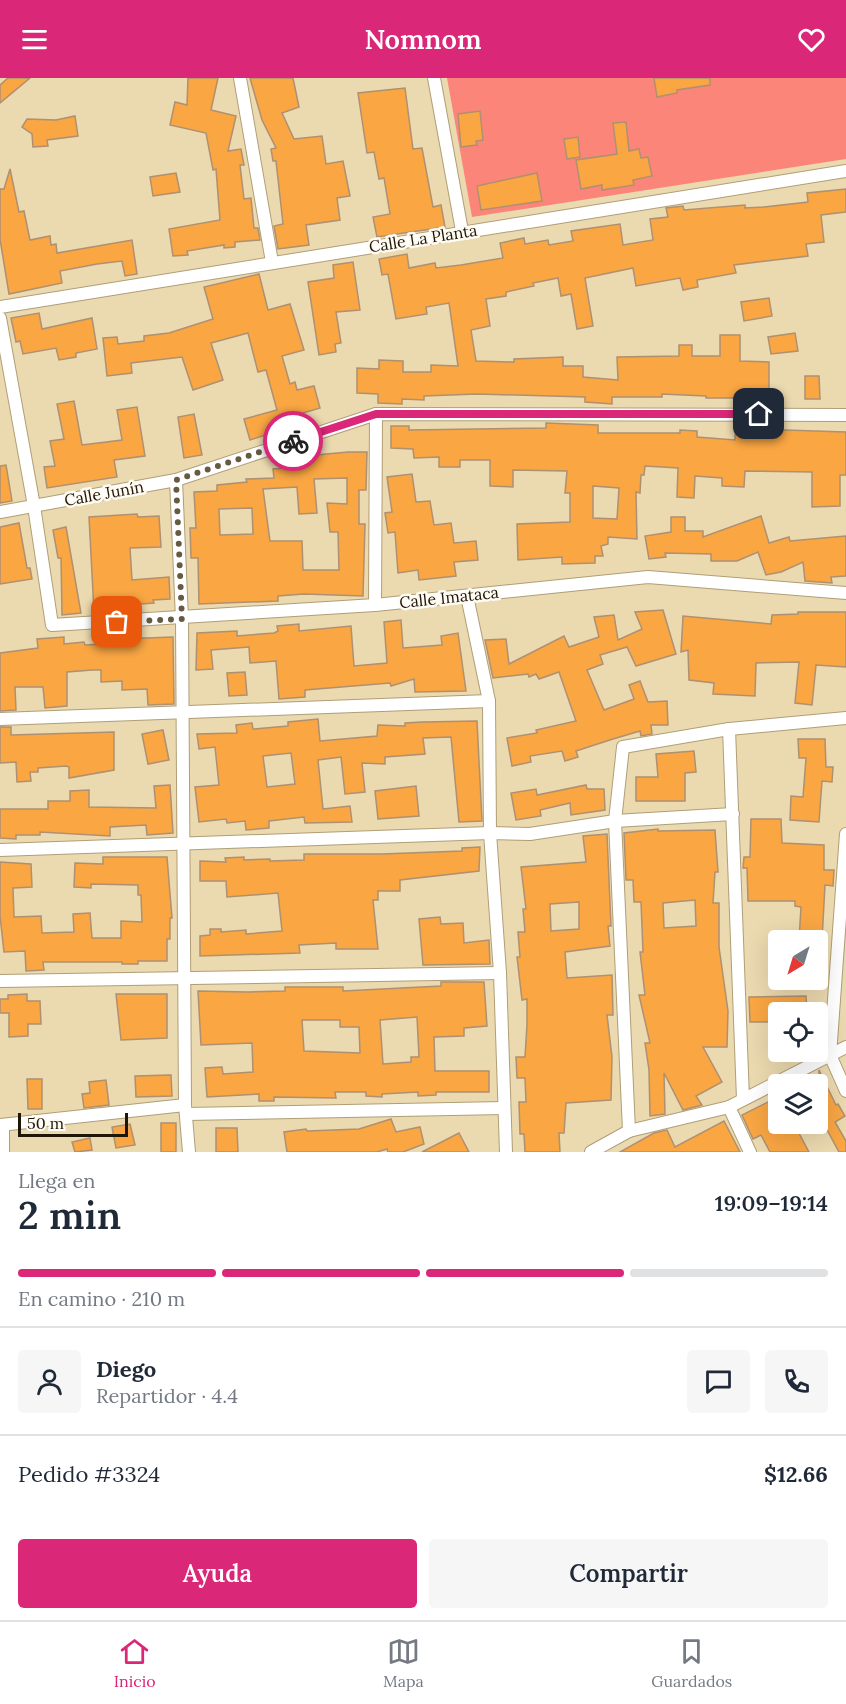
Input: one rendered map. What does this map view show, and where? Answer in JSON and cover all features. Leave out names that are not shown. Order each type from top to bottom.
[{"type":"street","points":[[240,78],[272,262]]},
{"type":"street","points":[[434,78],[462,231]]},
{"type":"street","name":"Calle La Planta","points":[[0,307],[846,171]]},
{"type":"street","points":[[0,318],[34,506]]},
{"type":"street","points":[[375,605],[376,414]]},
{"type":"street","name":"Calle Junín","points":[[0,512],[176,480],[376,414],[846,415]]},
{"type":"street","points":[[176,480],[182,619],[182,845],[186,1110],[189,1152]]},
{"type":"street","name":"Calle Imataca","points":[[34,506],[52,626],[375,605],[648,577],[846,593]]},
{"type":"street","points":[[467,596],[489,701],[490,833],[500,973],[506,1152]]},
{"type":"street","points":[[0,719],[489,701]]},
{"type":"street","points":[[629,1131],[615,821],[623,747],[729,729],[846,718]]},
{"type":"street","points":[[729,729],[743,1099]]},
{"type":"street","points":[[0,850],[490,833],[530,834],[615,821],[733,814]]},
{"type":"street","points":[[846,834],[830,1055],[846,1091]]},
{"type":"street","points":[[0,981],[500,973]]},
{"type":"street","points":[[591,1152],[629,1131],[729,1107],[846,1047]]},
{"type":"street","points":[[729,1107],[750,1152]]},
{"type":"street","points":[[3,1152],[2,1125],[186,1110],[504,1108]]},
{"type":"shaded area","points":[[447,78],[846,78],[846,159],[472,217]]},
{"type":"building","points":[[8,78],[30,78],[0,103],[0,85]]},
{"type":"building","points":[[188,78],[218,78],[211,110],[236,116],[228,151],[241,149],[244,165],[240,165],[244,199],[251,198],[254,228],[258,228],[260,240],[235,242],[235,247],[224,248],[224,245],[187,251],[188,255],[173,256],[169,229],[220,220],[216,169],[213,170],[206,133],[170,125],[175,102],[187,105]]},
{"type":"building","points":[[250,78],[293,78],[299,107],[282,113],[294,139],[322,136],[326,164],[343,161],[350,196],[337,198],[340,220],[306,225],[309,245],[278,249],[274,226],[283,224],[276,161],[273,161],[271,149],[276,148],[262,120]]},
{"type":"building","points":[[654,78],[710,78],[710,85],[677,90],[677,93],[657,97]]},
{"type":"building","points":[[405,88],[413,149],[422,148],[433,207],[441,205],[445,227],[377,237],[373,217],[390,214],[384,178],[379,179],[374,152],[367,153],[358,93]]},
{"type":"building","points":[[480,111],[483,140],[476,141],[477,145],[461,147],[458,114]]},
{"type":"building","points":[[75,116],[78,136],[47,140],[48,146],[33,147],[32,134],[22,127],[27,119],[56,120]]},
{"type":"building","points":[[626,122],[629,151],[639,149],[641,158],[648,157],[652,176],[633,180],[634,185],[602,190],[602,185],[581,189],[576,160],[617,154],[613,123]]},
{"type":"building","points":[[578,137],[580,157],[567,159],[564,139]]},
{"type":"building","points":[[10,169],[19,212],[24,211],[30,240],[50,236],[51,245],[56,244],[57,253],[132,240],[137,274],[125,276],[122,261],[97,264],[60,271],[62,283],[9,294],[0,239],[0,189],[4,189]]},
{"type":"building","points":[[176,173],[180,192],[153,196],[150,177]]},
{"type":"building","points":[[537,173],[542,201],[481,210],[477,186]]},
{"type":"building","points":[[846,189],[846,212],[821,215],[824,242],[806,244],[808,256],[734,265],[736,273],[697,280],[698,287],[683,290],[680,278],[636,286],[633,268],[585,278],[593,326],[577,329],[571,294],[561,296],[558,278],[533,283],[534,286],[506,292],[506,296],[486,299],[490,326],[471,330],[476,361],[514,362],[514,359],[563,357],[563,366],[583,366],[583,377],[618,380],[617,357],[679,356],[679,345],[692,345],[692,356],[720,356],[720,335],[740,335],[740,361],[769,362],[769,398],[706,398],[706,396],[662,394],[662,397],[612,397],[612,404],[585,402],[585,397],[477,394],[424,396],[424,400],[402,399],[402,404],[378,403],[378,394],[357,393],[357,368],[379,369],[379,360],[403,361],[403,372],[431,372],[431,365],[458,366],[449,303],[426,307],[427,314],[396,319],[388,274],[382,275],[379,259],[407,254],[409,268],[435,263],[436,268],[461,265],[503,258],[500,243],[524,238],[525,244],[548,240],[549,245],[573,241],[571,231],[620,224],[623,245],[653,240],[650,219],[668,217],[666,208],[683,206],[684,210],[745,205],[745,208],[764,207],[808,202],[807,193]]},
{"type":"building","points":[[353,262],[360,310],[336,312],[341,343],[335,344],[336,352],[319,355],[308,282],[334,278],[333,265]]},
{"type":"building","points":[[259,274],[268,310],[290,304],[304,350],[282,356],[290,384],[295,382],[297,390],[314,386],[320,408],[303,413],[306,422],[250,440],[244,419],[277,410],[266,370],[258,372],[248,333],[211,343],[223,380],[193,390],[182,357],[131,363],[132,373],[107,376],[103,338],[117,337],[118,344],[144,341],[144,336],[169,333],[213,319],[204,287]]},
{"type":"building","points":[[769,298],[772,316],[744,321],[741,302]]},
{"type":"building","points":[[39,313],[42,329],[92,318],[97,349],[76,353],[76,357],[59,360],[56,348],[23,354],[20,341],[16,342],[11,318]]},
{"type":"building","points":[[795,333],[798,351],[771,354],[768,337]]},
{"type":"building","points":[[805,376],[819,376],[820,399],[805,399]]},
{"type":"building","points":[[74,401],[82,445],[122,440],[117,410],[137,407],[145,456],[114,460],[117,477],[47,488],[44,467],[55,466],[50,441],[64,439],[57,404]]},
{"type":"building","points":[[194,414],[202,455],[184,458],[178,417]]},
{"type":"building","points":[[546,423],[598,425],[598,433],[697,431],[697,437],[735,440],[735,435],[755,433],[755,429],[846,432],[846,475],[840,475],[840,506],[812,507],[812,472],[745,471],[744,487],[722,486],[722,478],[695,476],[694,498],[677,497],[678,468],[645,466],[644,475],[641,475],[640,493],[636,492],[637,539],[608,537],[608,544],[601,546],[603,556],[595,556],[595,563],[562,564],[562,557],[518,560],[517,524],[570,522],[570,493],[565,493],[567,471],[513,470],[513,487],[490,486],[490,460],[460,460],[460,467],[439,467],[439,457],[414,458],[413,449],[391,448],[391,426],[409,426],[409,430],[546,428]],"holes":[[[593,486],[619,488],[617,519],[593,518]]]},
{"type":"building","points":[[367,452],[366,490],[359,490],[359,524],[365,524],[363,596],[304,594],[278,596],[278,601],[199,604],[198,558],[191,558],[190,528],[196,528],[194,492],[217,491],[217,485],[247,482],[246,479],[274,478],[273,469],[295,467],[294,457]],"holes":[[[347,478],[347,504],[327,503],[330,532],[338,532],[339,570],[303,570],[302,541],[270,541],[263,489],[297,487],[299,514],[317,513],[314,479]],[[252,508],[253,534],[220,535],[219,509]]]},
{"type":"building","points":[[6,465],[12,501],[0,503],[0,466]]},
{"type":"building","points":[[412,474],[416,502],[430,501],[434,525],[451,523],[454,543],[476,541],[478,560],[454,562],[456,576],[419,580],[418,570],[398,573],[395,532],[388,533],[385,513],[392,512],[387,477]]},
{"type":"building","points":[[137,514],[138,517],[159,516],[161,547],[130,548],[132,580],[169,577],[170,599],[153,600],[154,603],[114,606],[114,611],[94,612],[89,517]]},
{"type":"building","points":[[761,516],[769,543],[789,537],[790,541],[846,536],[846,576],[831,577],[832,583],[805,581],[803,562],[781,572],[766,575],[758,552],[737,561],[711,561],[711,554],[665,553],[666,557],[649,559],[645,536],[671,532],[671,517],[685,517],[685,531],[703,531],[703,537]]},
{"type":"building","points":[[19,523],[27,568],[30,568],[32,579],[0,584],[0,527]]},
{"type":"building","points":[[66,527],[81,613],[62,615],[61,558],[58,558],[53,530]]},
{"type":"building","points":[[663,610],[676,654],[636,666],[627,647],[600,655],[603,664],[587,670],[604,710],[634,699],[629,685],[640,681],[648,702],[667,701],[668,725],[651,725],[652,734],[641,736],[640,731],[576,751],[578,757],[565,761],[562,751],[530,756],[531,762],[512,766],[507,738],[537,733],[536,730],[576,721],[559,672],[539,679],[536,674],[529,677],[528,674],[493,678],[485,640],[506,639],[509,664],[564,636],[569,647],[599,637],[594,617],[614,615],[618,640],[642,629],[635,612]]},
{"type":"building","points":[[798,612],[846,612],[846,667],[816,665],[812,705],[795,703],[799,662],[756,663],[755,696],[713,694],[714,683],[689,680],[688,650],[681,652],[683,616],[771,624],[772,615],[798,614]]},
{"type":"building","points":[[401,620],[403,648],[442,645],[441,636],[458,633],[466,691],[415,692],[414,679],[391,686],[390,683],[305,690],[305,697],[279,699],[276,661],[250,663],[249,647],[211,650],[213,669],[196,670],[197,633],[237,631],[237,636],[274,633],[278,631],[277,626],[299,624],[299,631],[351,626],[354,666],[387,663],[384,622]]},
{"type":"building","points":[[64,637],[64,644],[84,642],[85,645],[119,643],[119,639],[173,637],[174,704],[148,705],[147,689],[122,690],[122,681],[101,682],[101,670],[92,670],[67,672],[67,706],[45,708],[43,687],[15,687],[16,710],[0,711],[0,653],[38,648],[37,639]]},
{"type":"building","points":[[245,672],[247,695],[229,696],[227,673]]},
{"type":"building","points":[[318,719],[320,741],[377,736],[378,725],[405,726],[405,723],[477,721],[482,821],[459,822],[451,737],[423,738],[425,754],[385,757],[385,764],[362,763],[365,792],[345,794],[341,757],[318,760],[323,809],[350,806],[352,822],[305,823],[304,817],[269,821],[269,828],[246,830],[245,821],[227,823],[226,819],[199,822],[195,787],[219,785],[215,747],[199,749],[197,734],[237,733],[236,725],[252,723],[253,729],[288,726],[288,722]],"holes":[[[291,753],[295,784],[267,787],[263,756]]]},
{"type":"building","points":[[0,727],[11,727],[11,735],[114,732],[114,770],[69,778],[69,767],[66,766],[38,768],[38,772],[30,772],[31,781],[17,782],[16,762],[0,763]]},
{"type":"building","points":[[163,730],[169,760],[148,764],[142,734]]},
{"type":"building","points":[[798,739],[825,739],[826,767],[833,767],[832,782],[822,781],[819,822],[790,820],[791,796],[803,797],[806,758],[799,758]]},
{"type":"building","points":[[694,751],[696,772],[685,773],[685,801],[636,801],[636,777],[658,777],[656,754]]},
{"type":"building","points":[[170,785],[173,833],[147,835],[146,825],[110,827],[110,836],[40,832],[40,835],[16,835],[16,839],[0,838],[0,809],[48,809],[48,801],[70,801],[70,791],[89,790],[89,807],[156,808],[154,786]]},
{"type":"building","points":[[586,785],[587,789],[604,789],[605,810],[571,815],[570,803],[540,810],[541,816],[516,820],[511,793],[536,789],[537,795]]},
{"type":"building","points":[[416,786],[419,816],[378,819],[375,791]]},
{"type":"building","points":[[751,819],[781,819],[782,843],[824,845],[824,870],[834,870],[833,886],[825,885],[823,930],[800,930],[801,907],[795,906],[795,901],[748,901],[747,868],[743,868],[744,857],[750,857]]},
{"type":"building","points":[[658,829],[658,831],[715,830],[718,872],[715,872],[713,903],[719,903],[719,947],[728,1011],[727,1047],[703,1047],[722,1082],[696,1096],[702,1105],[683,1110],[664,1073],[665,1114],[650,1116],[649,1070],[645,1043],[650,1043],[639,995],[645,995],[640,952],[643,952],[641,902],[634,902],[633,880],[626,880],[624,833]],"holes":[[[695,900],[696,926],[664,928],[663,903]]]},
{"type":"building","points":[[607,834],[610,946],[565,952],[567,978],[612,975],[613,1015],[607,1015],[612,1057],[611,1100],[566,1103],[564,1133],[559,1133],[560,1152],[525,1152],[524,1134],[520,1134],[519,1102],[526,1102],[525,1078],[517,1078],[516,1057],[525,1057],[527,1025],[527,999],[522,1000],[517,957],[520,957],[518,932],[525,932],[523,909],[526,909],[521,867],[586,862],[583,836]],"holes":[[[579,902],[579,929],[551,931],[550,904]]]},
{"type":"building","points":[[480,847],[479,871],[400,880],[400,891],[378,891],[378,900],[373,900],[378,949],[336,949],[336,943],[299,945],[300,953],[200,956],[200,936],[210,935],[210,929],[221,929],[221,932],[246,930],[246,934],[282,931],[278,893],[227,897],[226,881],[200,881],[200,861],[226,862],[225,858],[244,857],[244,860],[304,860],[304,854],[462,851],[462,848]]},
{"type":"building","points":[[103,857],[167,857],[172,918],[170,918],[170,939],[167,939],[167,961],[138,961],[138,964],[43,962],[44,970],[26,971],[25,951],[4,952],[0,916],[0,862],[31,864],[32,887],[13,888],[14,917],[41,916],[42,933],[74,932],[73,914],[90,913],[92,938],[121,938],[121,921],[142,922],[141,895],[138,895],[138,885],[91,884],[91,888],[74,887],[75,863],[103,864]]},
{"type":"building","points":[[440,917],[441,924],[463,923],[464,943],[489,940],[490,964],[423,965],[419,919]]},
{"type":"building","points":[[441,982],[484,982],[487,1026],[464,1028],[464,1036],[434,1037],[435,1071],[489,1071],[489,1092],[436,1092],[436,1095],[418,1096],[418,1092],[382,1094],[382,1097],[366,1096],[366,1092],[335,1092],[336,1098],[274,1097],[274,1101],[259,1101],[259,1094],[207,1097],[205,1068],[222,1067],[223,1074],[253,1072],[252,1043],[201,1045],[198,991],[285,991],[285,987],[343,987],[343,991],[441,986]],"holes":[[[417,1017],[419,1057],[411,1057],[411,1062],[383,1064],[380,1020]],[[302,1020],[340,1020],[340,1027],[359,1027],[360,1053],[304,1051]]]},
{"type":"building","points":[[27,994],[27,1001],[40,1001],[41,1024],[28,1024],[28,1036],[9,1037],[9,1013],[0,1013],[0,999],[8,999],[8,995]]},
{"type":"building","points":[[116,994],[167,994],[167,1038],[121,1040]]},
{"type":"building","points":[[806,996],[806,1002],[768,1002],[768,1022],[750,1022],[749,997]]},
{"type":"building","points":[[171,1075],[172,1096],[136,1097],[135,1076]]},
{"type":"building","points":[[27,1079],[42,1079],[42,1109],[28,1109]]},
{"type":"building","points":[[106,1080],[109,1105],[84,1108],[82,1094],[90,1093],[89,1082]]},
{"type":"building","points":[[828,1089],[836,1105],[838,1104],[845,1116],[835,1122],[846,1141],[846,1152],[839,1152],[828,1132]]},
{"type":"building","points":[[768,1102],[768,1134],[799,1134],[809,1152],[770,1152],[761,1135],[753,1139],[742,1115]]},
{"type":"building","points":[[391,1119],[396,1132],[420,1127],[424,1144],[403,1152],[388,1152],[387,1149],[377,1152],[287,1152],[284,1132],[306,1129],[307,1131],[359,1129]]},
{"type":"building","points":[[724,1121],[740,1152],[620,1152],[654,1133],[667,1130],[675,1147]]},
{"type":"building","points":[[161,1123],[176,1123],[176,1152],[161,1152]]},
{"type":"building","points":[[130,1124],[135,1145],[116,1148],[112,1127]]},
{"type":"building","points":[[216,1128],[237,1128],[238,1152],[216,1152]]},
{"type":"building","points":[[459,1133],[469,1152],[422,1152]]},
{"type":"building","points":[[90,1138],[92,1150],[75,1152],[72,1142]]},
{"type":"way so far","points":[[117,622],[182,619],[176,480],[293,441]]},
{"type":"route","points":[[293,441],[376,414],[759,414]]}]
